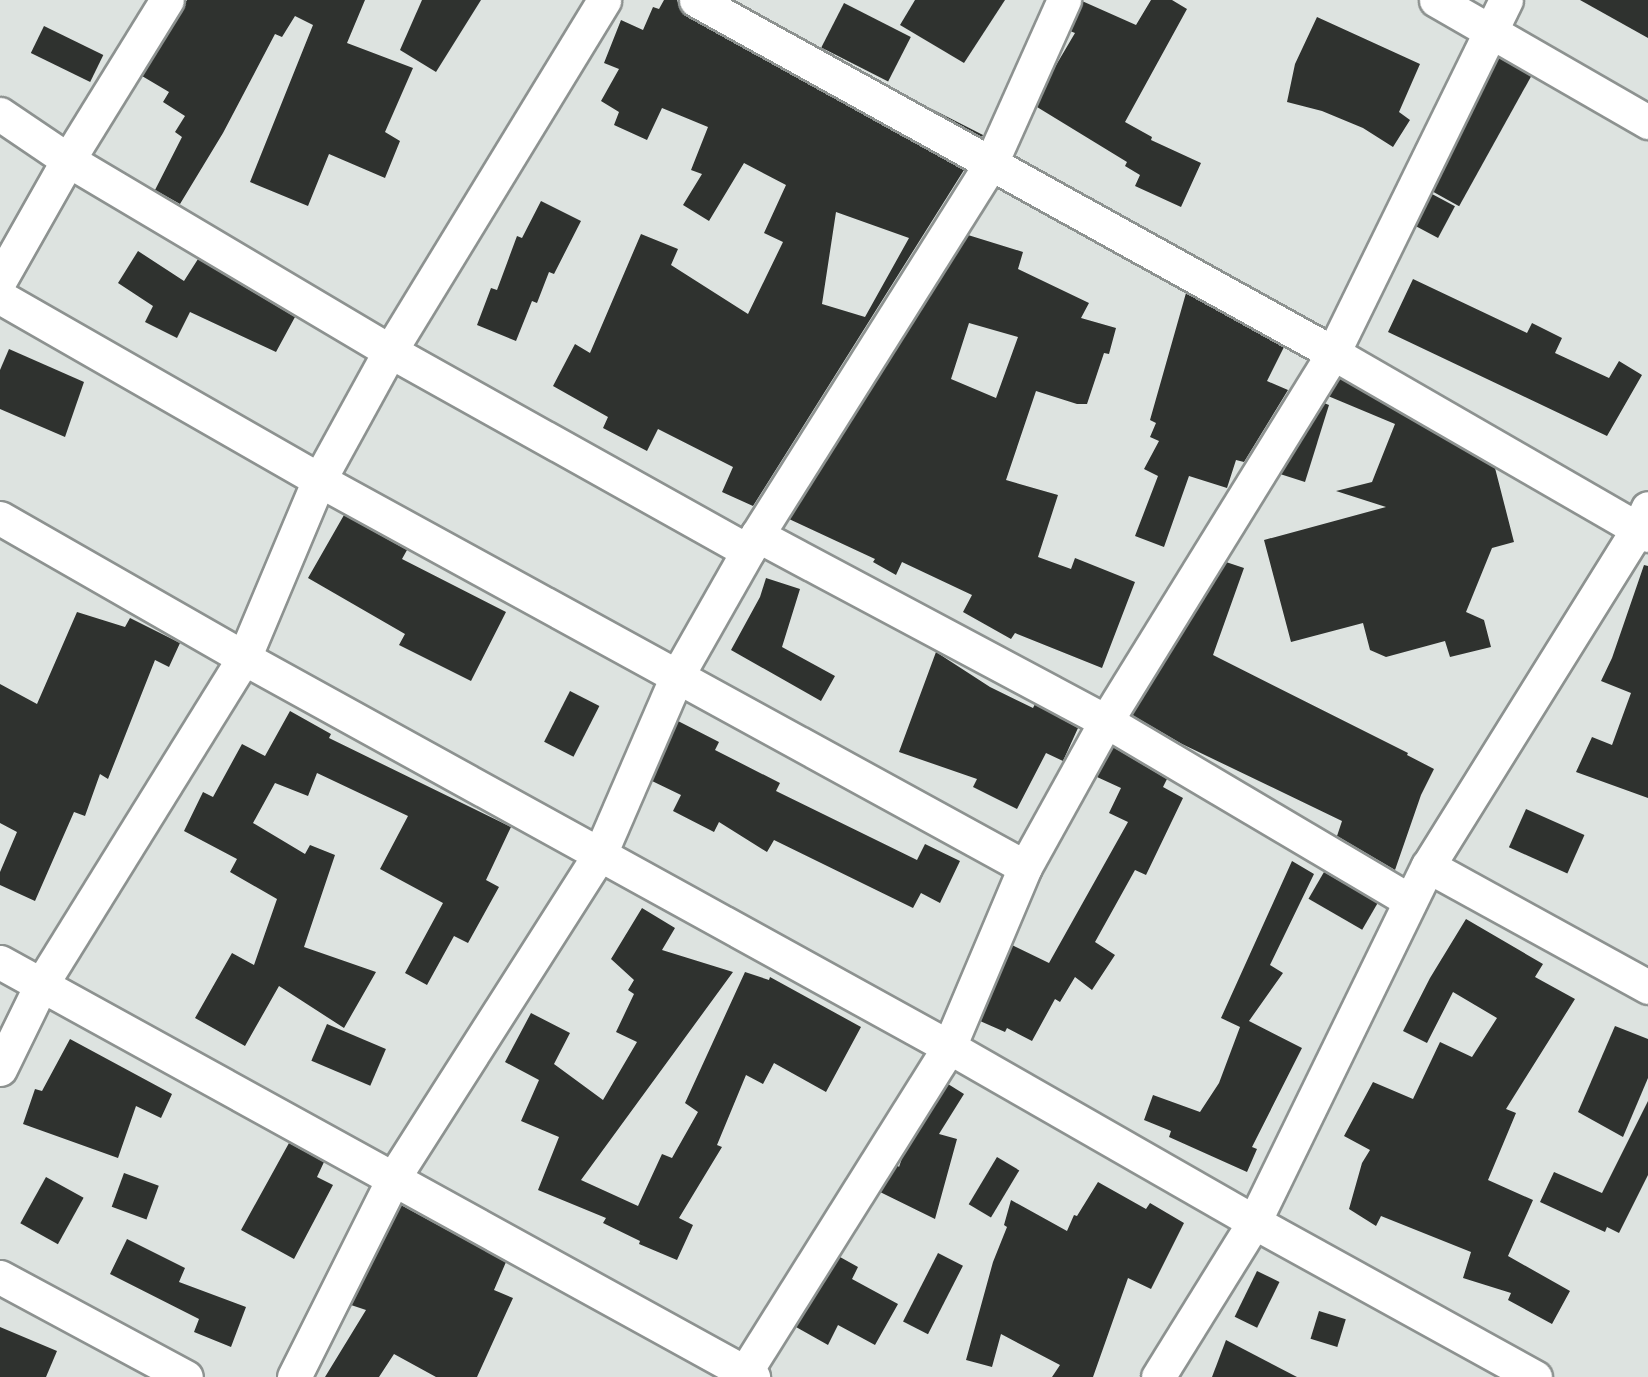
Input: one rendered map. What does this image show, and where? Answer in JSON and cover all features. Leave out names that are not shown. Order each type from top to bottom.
[{"type":"street","points":[[0,280],[68,160],[167,0]]},
{"type":"street","points":[[0,1069],[41,985],[244,658],[319,480],[390,351],[604,0]]},
{"type":"street","points":[[696,0],[1645,524],[1428,866],[1409,900],[1254,1222],[1158,1377]]},
{"type":"street","points":[[294,1377],[394,1178],[600,854],[677,676],[753,543],[991,163],[1064,0]]},
{"type":"street","points":[[1436,0],[1648,122]]},
{"type":"street","points":[[0,962],[747,1375],[949,1047],[1025,867],[1106,721],[1334,353],[1489,30],[1506,0]]},
{"type":"street","points":[[0,114],[68,160],[390,351],[753,543],[1106,721],[1409,900]]},
{"type":"street","points":[[0,297],[319,480],[1025,867]]},
{"type":"street","points":[[0,518],[244,658],[949,1047],[1254,1222],[1535,1377]]},
{"type":"street","points":[[1428,866],[1648,987]]},
{"type":"street","points":[[0,1277],[186,1377]]},
{"type":"building","points":[[187,0],[365,0],[347,43],[413,68],[385,132],[400,141],[385,178],[329,154],[308,206],[250,182],[313,25],[295,16],[282,37],[275,34],[223,133],[180,204],[155,190],[182,137],[175,132],[185,116],[163,102],[169,92],[142,76]]},
{"type":"building","points":[[422,0],[481,0],[436,72],[400,50]]},
{"type":"building","points":[[664,0],[677,0],[680,9],[687,16],[964,170],[753,506],[722,492],[733,467],[658,429],[647,451],[603,428],[608,417],[553,386],[575,344],[590,353],[641,234],[678,249],[671,265],[748,314],[783,242],[764,233],[786,185],[744,163],[709,221],[683,205],[702,174],[691,170],[708,127],[662,108],[647,140],[614,125],[619,112],[601,101],[619,69],[604,63],[621,20],[643,30],[653,7],[659,9]],"holes":[[[836,212],[909,238],[865,317],[822,304]]]},
{"type":"building","points":[[915,0],[1005,0],[964,63],[900,25]]},
{"type":"building","points":[[1151,0],[1172,0],[1187,9],[1125,122],[1152,137],[1151,140],[1201,163],[1181,207],[1135,186],[1140,175],[1125,166],[1127,162],[1037,107],[1052,72],[1075,33],[1070,31],[1082,1],[1136,25]]},
{"type":"building","points":[[1580,0],[1648,0],[1648,38]]},
{"type":"building","points":[[844,3],[911,37],[888,82],[821,48]]},
{"type":"building","points":[[1317,17],[1420,64],[1399,112],[1410,120],[1393,147],[1363,128],[1322,111],[1287,102],[1295,64]]},
{"type":"building","points":[[44,26],[103,55],[90,82],[31,53]]},
{"type":"building","points":[[1499,58],[1531,76],[1459,206],[1427,188]]},
{"type":"building","points":[[926,106],[983,135],[982,137]]},
{"type":"building","points":[[1432,194],[1455,206],[1438,238],[1415,226]]},
{"type":"building","points":[[541,201],[581,221],[554,274],[549,272],[537,303],[532,301],[516,341],[477,325],[491,288],[497,290],[517,236],[522,238]]},
{"type":"building","points":[[968,235],[1023,252],[1018,269],[1089,303],[1081,318],[1116,328],[1109,354],[1104,353],[1087,404],[1077,404],[1036,391],[1006,480],[1058,495],[1038,557],[1071,569],[1075,558],[1135,582],[1102,668],[1015,633],[1011,639],[963,612],[972,595],[902,562],[896,575],[873,562],[875,559],[789,519]],"holes":[[[969,323],[1018,337],[996,398],[951,379]]]},
{"type":"building","points":[[138,251],[184,281],[198,259],[295,317],[276,352],[190,312],[177,338],[145,322],[153,306],[118,283]]},
{"type":"building","points":[[1413,279],[1527,333],[1532,323],[1562,338],[1555,353],[1609,378],[1619,361],[1642,375],[1607,436],[1388,332]]},
{"type":"building","points":[[1186,293],[1284,347],[1267,381],[1288,390],[1244,462],[1236,460],[1227,488],[1189,476],[1164,547],[1135,536],[1158,476],[1144,469],[1159,441],[1150,437],[1156,423],[1150,420]]},
{"type":"building","points":[[9,349],[84,382],[65,437],[0,409],[0,370]]},
{"type":"building","points":[[1339,378],[1495,468],[1514,542],[1492,548],[1466,612],[1484,620],[1491,647],[1450,657],[1445,641],[1386,657],[1370,650],[1363,623],[1291,642],[1264,540],[1386,507],[1336,491],[1372,482],[1395,424],[1328,396]]},
{"type":"building","points":[[1324,403],[1329,405],[1305,482],[1280,474]]},
{"type":"building","points":[[344,515],[407,550],[402,559],[506,612],[471,681],[399,645],[405,634],[308,578]]},
{"type":"building","points":[[1226,562],[1244,568],[1213,655],[1408,753],[1407,755],[1434,769],[1421,795],[1395,870],[1337,836],[1342,821],[1182,744],[1132,715]]},
{"type":"building","points":[[1644,565],[1648,566],[1648,798],[1576,772],[1592,737],[1612,745],[1631,693],[1601,681],[1612,658]]},
{"type":"building","points":[[766,578],[800,589],[782,647],[835,676],[821,701],[731,650],[760,597]]},
{"type":"building","points":[[77,612],[125,627],[130,618],[180,643],[169,667],[155,660],[108,779],[100,774],[85,816],[74,812],[35,901],[0,885],[0,872],[17,832],[0,823],[0,684],[37,704]]},
{"type":"building","points":[[936,652],[990,687],[1033,708],[1035,704],[1078,728],[1063,761],[1046,753],[1017,809],[973,787],[977,779],[899,752]]},
{"type":"building","points":[[570,691],[599,706],[574,757],[544,742]]},
{"type":"building","points":[[290,711],[331,734],[329,738],[511,827],[486,880],[499,887],[468,943],[454,936],[427,985],[405,973],[443,903],[380,869],[408,816],[317,773],[308,796],[275,783],[253,823],[305,854],[310,845],[335,855],[304,947],[376,972],[344,1028],[279,986],[245,1046],[195,1018],[232,953],[254,965],[277,899],[230,872],[237,859],[184,831],[203,792],[213,797],[242,744],[265,756]]},
{"type":"building","points":[[678,721],[719,742],[715,750],[780,783],[776,791],[917,860],[925,844],[960,861],[940,903],[921,893],[913,908],[774,840],[767,852],[719,822],[714,832],[673,811],[681,795],[652,781]]},
{"type":"building","points":[[1113,747],[1167,779],[1163,787],[1183,798],[1146,875],[1135,870],[1095,942],[1115,955],[1092,990],[1075,977],[1060,1002],[1055,999],[1032,1041],[1007,1028],[1005,1032],[980,1021],[1012,945],[1049,963],[1128,822],[1109,813],[1121,788],[1097,777]]},
{"type":"building","points":[[1526,809],[1584,835],[1567,873],[1509,847]]},
{"type":"building","points":[[1292,861],[1314,874],[1270,965],[1283,973],[1249,1021],[1302,1048],[1252,1147],[1257,1149],[1247,1172],[1169,1137],[1171,1131],[1144,1120],[1153,1095],[1200,1112],[1219,1083],[1240,1027],[1221,1018]]},
{"type":"building","points":[[1324,872],[1378,903],[1362,930],[1308,899]]},
{"type":"building","points":[[642,908],[675,928],[662,950],[733,972],[581,1180],[638,1206],[662,1154],[672,1158],[698,1112],[685,1103],[745,972],[769,980],[770,977],[861,1027],[826,1092],[774,1063],[763,1084],[746,1075],[717,1145],[722,1147],[679,1218],[693,1225],[677,1260],[639,1244],[640,1241],[603,1223],[606,1218],[538,1190],[559,1137],[521,1121],[539,1080],[505,1062],[531,1013],[570,1033],[554,1064],[603,1100],[637,1042],[616,1032],[634,994],[628,990],[634,980],[611,959]]},
{"type":"building","points":[[1466,919],[1543,964],[1535,977],[1575,999],[1506,1109],[1516,1113],[1488,1180],[1533,1200],[1508,1256],[1570,1291],[1552,1324],[1508,1300],[1511,1293],[1463,1278],[1471,1252],[1381,1216],[1376,1226],[1349,1209],[1362,1163],[1370,1150],[1344,1136],[1373,1082],[1413,1099],[1440,1042],[1472,1057],[1497,1018],[1453,992],[1427,1043],[1403,1031],[1430,978]]},
{"type":"building","points":[[327,1024],[386,1049],[370,1086],[311,1061]]},
{"type":"building","points":[[1615,1026],[1648,1039],[1648,1078],[1623,1137],[1578,1112]]},
{"type":"building","points":[[70,1039],[172,1094],[161,1118],[136,1106],[118,1158],[23,1124],[35,1089],[42,1091]]},
{"type":"building","points":[[948,1084],[964,1094],[939,1134],[957,1139],[935,1219],[880,1192],[897,1165],[899,1167],[902,1158]]},
{"type":"building","points":[[1648,1101],[1648,1175],[1619,1233],[1607,1227],[1605,1232],[1540,1202],[1554,1172],[1602,1193]]},
{"type":"building","points":[[289,1143],[324,1162],[317,1177],[333,1185],[294,1259],[241,1230]]},
{"type":"building","points":[[997,1157],[1019,1170],[991,1218],[969,1204]]},
{"type":"building","points":[[124,1173],[159,1186],[146,1219],[112,1207]]},
{"type":"building","points":[[46,1177],[84,1198],[58,1244],[20,1223]]},
{"type":"building","points":[[1098,1182],[1146,1209],[1150,1203],[1184,1223],[1151,1289],[1128,1278],[1093,1377],[1052,1377],[1060,1365],[1001,1334],[992,1367],[966,1360],[993,1262],[1007,1227],[1004,1225],[1011,1200],[1067,1231],[1074,1215],[1077,1216]]},
{"type":"building","points":[[401,1205],[506,1262],[494,1290],[513,1298],[477,1377],[436,1377],[394,1354],[379,1377],[325,1377],[366,1310],[351,1305]]},
{"type":"building","points":[[127,1239],[185,1268],[179,1282],[246,1307],[231,1347],[194,1332],[199,1319],[110,1274]]},
{"type":"building","points":[[938,1253],[963,1266],[928,1334],[903,1322]]},
{"type":"building","points":[[840,1257],[858,1267],[852,1279],[898,1304],[875,1345],[838,1325],[828,1345],[796,1327]]},
{"type":"building","points":[[1257,1271],[1279,1282],[1257,1328],[1235,1317]]},
{"type":"building","points":[[1319,1311],[1346,1319],[1337,1347],[1311,1339]]},
{"type":"building","points":[[0,1327],[57,1351],[46,1377],[0,1377]]},
{"type":"building","points":[[1226,1340],[1297,1377],[1212,1377]]}]
